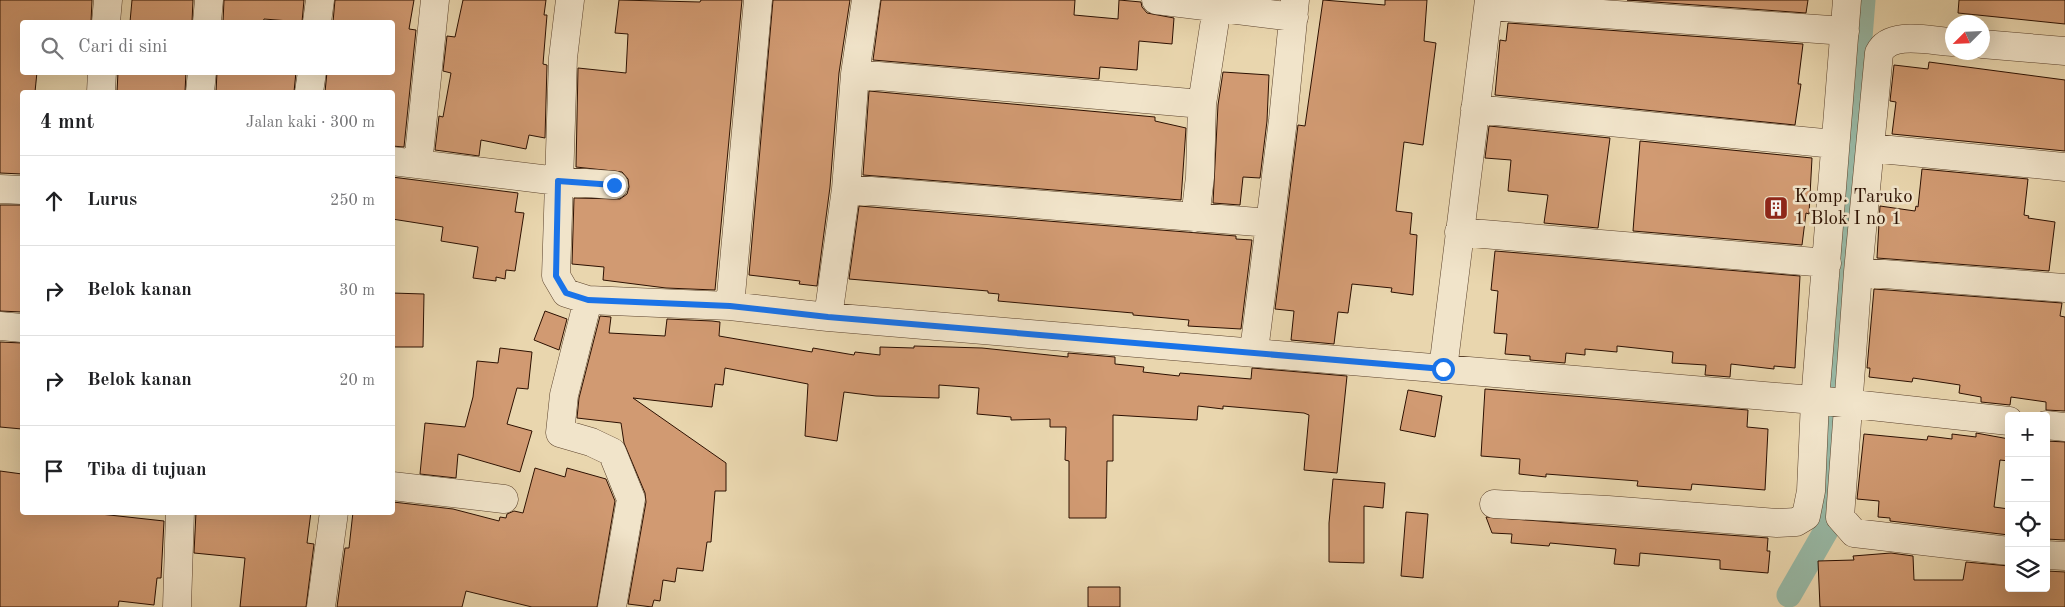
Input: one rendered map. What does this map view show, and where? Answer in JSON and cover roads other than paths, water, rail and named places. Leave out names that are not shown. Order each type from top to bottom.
[{"type":"street","points":[[106,20],[108,0]]},
{"type":"street","points":[[207,20],[209,0]]},
{"type":"street","points":[[317,20],[320,0]]},
{"type":"street","points":[[435,0],[405,163],[558,181],[614,185]]},
{"type":"street","points":[[570,0],[563,58],[556,276],[566,293],[588,300],[730,306],[828,317],[1254,351],[1832,402],[2005,421]]},
{"type":"street","points":[[730,306],[758,0]]},
{"type":"street","points":[[828,317],[846,189],[855,74],[866,0]]},
{"type":"street","points":[[1156,0],[1217,7],[1294,9],[1254,351]]},
{"type":"street","points":[[1847,0],[1834,144],[1827,263],[1832,402],[1840,517],[1854,533],[2005,551]]},
{"type":"street","points":[[1443,369],[1489,3],[1845,31]]},
{"type":"street","points":[[1194,218],[1200,177],[1202,104],[1217,7]]},
{"type":"street","points":[[1494,504],[1608,510],[1752,522],[1796,522],[1806,516],[1832,402],[1858,272],[1879,53],[1883,45],[1895,39],[1945,42]]},
{"type":"street","points":[[1990,45],[2065,52]]},
{"type":"street","points":[[855,74],[1202,104]]},
{"type":"street","points":[[101,90],[102,75]]},
{"type":"street","points":[[200,90],[202,75]]},
{"type":"street","points":[[309,90],[312,75]]},
{"type":"street","points":[[1475,109],[1834,144]]},
{"type":"street","points":[[1870,148],[2065,167]]},
{"type":"street","points":[[846,189],[1270,223]]},
{"type":"street","points":[[0,190],[20,190]]},
{"type":"street","points":[[1459,232],[1827,263]]},
{"type":"street","points":[[1858,272],[2065,288]]},
{"type":"street","points":[[588,300],[564,395],[560,433],[591,442],[612,452],[631,499],[612,607]]},
{"type":"street","points":[[0,326],[20,328]]},
{"type":"street","points":[[2050,425],[2065,427]]},
{"type":"street","points":[[395,486],[504,499]]},
{"type":"street","points":[[177,607],[180,515]]},
{"type":"street","points":[[321,607],[334,515]]},
{"type":"street","points":[[2050,555],[2065,556]]},
{"type":"waterway","points":[[1789,595],[1827,529],[1838,276],[1850,163],[1863,0]]},
{"type":"place","name":"Komp. Taruko 1 Blok I no 1","points":[[1776,208]]}]
